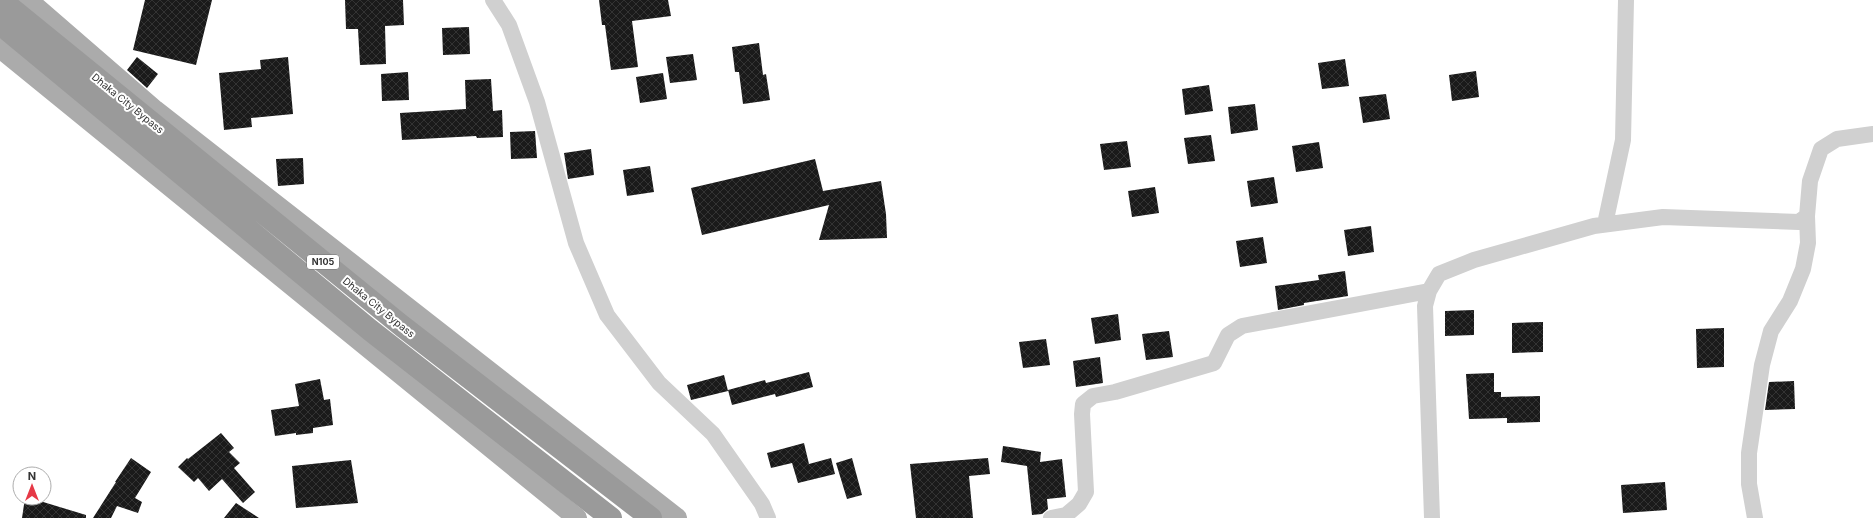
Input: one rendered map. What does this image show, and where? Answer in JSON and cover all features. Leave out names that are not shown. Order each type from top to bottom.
[{"type":"highway","name":"Dhaka City Bypass","points":[[1,0],[402,326],[651,518]]},
{"type":"highway","name":"Dhaka City Bypass","points":[[0,24],[370,330],[611,518]]},
{"type":"main road","points":[[28,0],[155,110],[677,518]]},
{"type":"main road","points":[[0,48],[578,518]]},
{"type":"street","points":[[494,0],[509,25],[534,95],[576,243],[607,315],[659,383],[713,434],[762,504],[768,518]]},
{"type":"street","points":[[1605,224],[1623,140],[1626,0]]},
{"type":"street","points":[[1755,518],[1749,484],[1749,453],[1762,365],[1771,330],[1790,301],[1803,269],[1808,243],[1807,216],[1810,182],[1821,149],[1837,140],[1873,134]]},
{"type":"street","points":[[1432,518],[1425,306],[1429,291],[1438,274],[1474,260],[1535,241],[1605,224],[1663,217],[1800,222],[1807,216]]},
{"type":"street","points":[[1051,518],[1080,511],[1086,492],[1082,414],[1083,404],[1094,396],[1115,392],[1214,363],[1228,335],[1242,326],[1429,291]]},
{"type":"building","points":[[145,0],[212,0],[196,65],[133,50]]},
{"type":"building","points":[[345,0],[403,0],[404,25],[385,26],[386,64],[360,65],[358,29],[346,29]]},
{"type":"building","points":[[599,0],[668,0],[671,16],[632,21],[638,67],[611,70],[605,25],[602,25]]},
{"type":"building","points":[[469,27],[470,54],[443,55],[442,28]]},
{"type":"building","points":[[759,43],[763,75],[766,74],[770,100],[743,104],[739,72],[735,72],[732,47]]},
{"type":"building","points":[[693,54],[697,80],[670,83],[666,57]]},
{"type":"building","points":[[137,57],[158,74],[147,88],[127,70]]},
{"type":"building","points":[[288,57],[293,114],[251,118],[252,127],[224,130],[219,73],[261,69],[260,60]]},
{"type":"building","points":[[1345,59],[1349,86],[1322,89],[1318,63]]},
{"type":"building","points":[[1476,71],[1479,97],[1452,101],[1449,75]]},
{"type":"building","points":[[408,72],[409,100],[382,101],[381,74]]},
{"type":"building","points":[[663,73],[667,99],[640,103],[636,77]]},
{"type":"building","points":[[491,79],[493,111],[502,110],[503,137],[477,138],[476,136],[402,140],[400,113],[466,109],[465,80]]},
{"type":"building","points":[[1209,85],[1213,111],[1185,115],[1182,89]]},
{"type":"building","points":[[1386,94],[1390,119],[1363,123],[1359,97]]},
{"type":"building","points":[[1255,104],[1258,130],[1231,134],[1228,107]]},
{"type":"building","points":[[535,131],[537,158],[511,159],[510,132]]},
{"type":"building","points":[[1211,135],[1215,161],[1188,164],[1184,138]]},
{"type":"building","points":[[1127,141],[1131,167],[1104,170],[1100,144]]},
{"type":"building","points":[[1319,142],[1323,168],[1296,172],[1292,146]]},
{"type":"building","points":[[591,149],[594,175],[568,179],[564,153]]},
{"type":"building","points":[[303,158],[304,184],[278,186],[276,159]]},
{"type":"building","points":[[815,159],[823,191],[881,181],[886,214],[887,238],[819,240],[829,205],[702,235],[691,188]]},
{"type":"building","points":[[650,166],[654,192],[627,196],[623,170]]},
{"type":"building","points":[[1274,177],[1278,203],[1251,207],[1247,181]]},
{"type":"building","points":[[1155,187],[1159,213],[1132,217],[1128,191]]},
{"type":"building","points":[[1371,226],[1374,252],[1348,256],[1344,230]]},
{"type":"building","points":[[1263,237],[1267,263],[1240,267],[1236,241]]},
{"type":"building","points":[[1345,271],[1348,296],[1304,303],[1304,305],[1278,310],[1275,286],[1319,280],[1318,275]]},
{"type":"building","points":[[1474,310],[1474,335],[1445,336],[1445,311]]},
{"type":"building","points":[[1118,314],[1121,340],[1095,344],[1091,318]]},
{"type":"building","points":[[1543,322],[1543,352],[1512,353],[1512,323]]},
{"type":"building","points":[[1724,328],[1724,367],[1697,368],[1696,329]]},
{"type":"building","points":[[1169,331],[1173,357],[1146,360],[1142,334]]},
{"type":"building","points":[[1046,339],[1050,365],[1023,368],[1019,342]]},
{"type":"building","points":[[1100,357],[1103,383],[1076,387],[1073,361]]},
{"type":"building","points":[[809,372],[813,387],[776,397],[775,394],[732,405],[728,390],[765,380],[766,383]]},
{"type":"building","points":[[1494,373],[1494,392],[1501,392],[1501,397],[1540,396],[1540,422],[1507,423],[1507,418],[1469,419],[1466,374]]},
{"type":"building","points":[[724,375],[728,391],[691,400],[687,385]]},
{"type":"building","points":[[320,379],[324,400],[330,399],[333,425],[313,428],[313,433],[296,435],[296,433],[275,436],[271,410],[299,406],[295,384]]},
{"type":"building","points":[[1794,381],[1795,409],[1765,410],[1769,382]]},
{"type":"building","points":[[221,433],[234,448],[229,452],[240,463],[234,468],[255,492],[243,503],[222,479],[209,491],[198,478],[194,482],[178,467],[187,458],[188,459]]},
{"type":"building","points":[[804,443],[809,464],[831,458],[835,474],[798,483],[792,463],[771,468],[767,453]]},
{"type":"building","points":[[1003,446],[1041,452],[1040,462],[1062,459],[1066,497],[1047,499],[1048,509],[1042,514],[1032,515],[1027,466],[1001,462]]},
{"type":"building","points":[[131,458],[151,472],[135,498],[142,502],[138,513],[117,506],[111,518],[93,518],[115,482]]},
{"type":"building","points":[[852,458],[862,495],[847,499],[836,463]]},
{"type":"building","points":[[988,458],[990,474],[969,476],[973,518],[916,518],[910,464]]},
{"type":"building","points":[[351,460],[358,503],[296,508],[292,466]]},
{"type":"building","points":[[1665,482],[1667,510],[1623,513],[1621,485]]},
{"type":"building","points":[[236,503],[259,518],[224,518]]},
{"type":"building","points":[[52,505],[86,515],[86,518],[22,518],[24,506],[52,506]]}]
